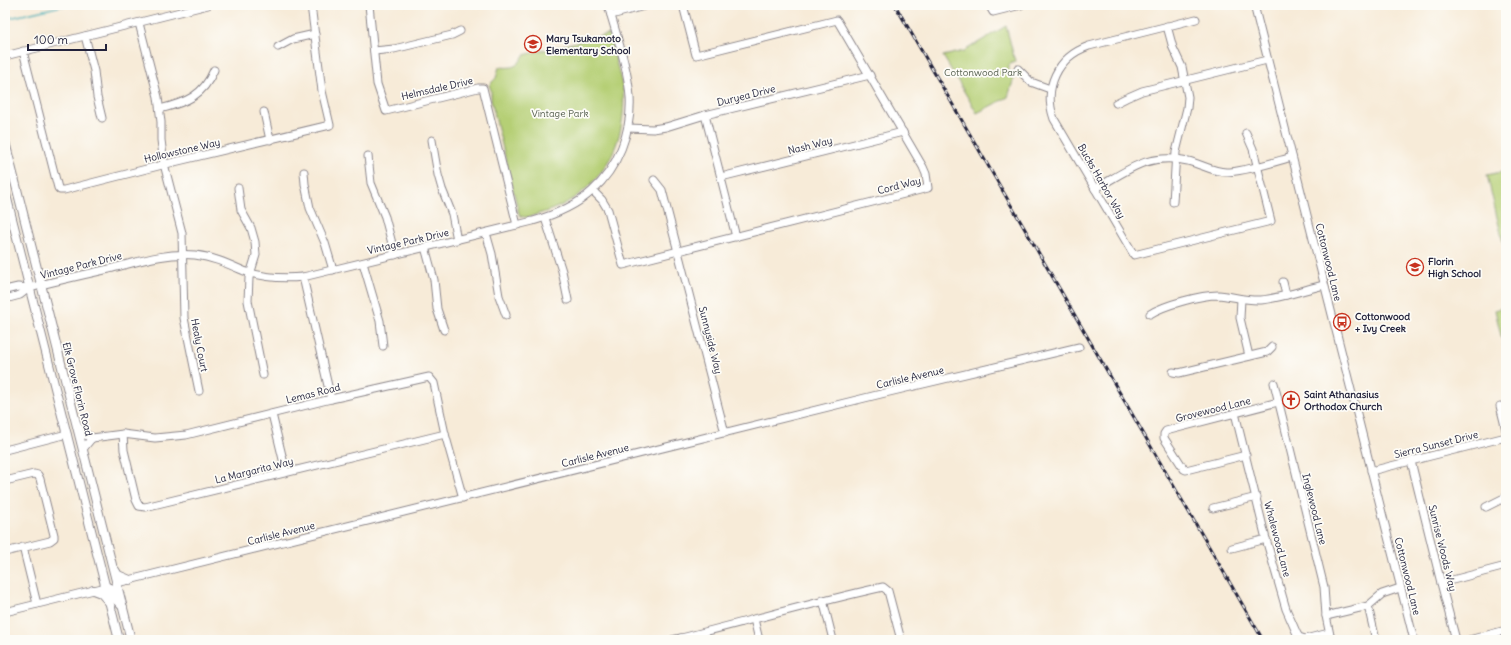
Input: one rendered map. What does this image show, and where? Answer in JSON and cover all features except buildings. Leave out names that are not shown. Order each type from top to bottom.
[{"type":"main road","name":"Elk Grove Florin Road","points":[[5,142],[131,640]]},
{"type":"main road","points":[[5,191],[119,640]]},
{"type":"main road","points":[[77,424],[84,434],[92,438]]},
{"type":"main road","points":[[113,566],[118,575],[130,580]]},
{"type":"main road","points":[[101,569],[107,572],[112,583],[117,584]]},
{"type":"main road","points":[[106,587],[112,589],[115,599],[123,607]]},
{"type":"main road","points":[[93,590],[101,592],[110,603]]},
{"type":"street","points":[[5,56],[206,5]]},
{"type":"street","name":"Hollowstone Way","points":[[23,51],[58,188],[60,190],[330,125],[322,92],[311,5]]},
{"type":"street","name":"Helmsdale Drive","points":[[369,5],[377,84],[386,111],[483,88],[517,225]]},
{"type":"street","name":"Vintage Park Drive","points":[[5,299],[20,295],[29,288],[42,284],[150,258],[182,254],[213,258],[251,273],[269,278],[280,279],[304,277],[545,218],[568,208],[593,191],[615,161],[623,144],[628,128],[630,110],[628,86],[608,5]]},
{"type":"street","points":[[611,15],[648,5]]},
{"type":"street","name":"Cord Way","points":[[593,191],[602,200],[608,210],[623,265],[928,188],[926,174],[923,167],[837,20],[696,55],[683,5]]},
{"type":"street","points":[[989,5],[993,12],[1021,5]]},
{"type":"street","name":"Cottonwood Lane","points":[[1254,5],[1414,640]]},
{"type":"street","name":"Bucks Harbor Way","points":[[1196,19],[1078,50],[1065,60],[1058,68],[1053,78],[1050,89],[1050,103],[1054,119],[1134,255],[1271,222],[1258,166]]},
{"type":"street","name":"Healy Court","points":[[139,23],[160,109],[161,140],[164,164],[182,239],[184,323],[199,391]]},
{"type":"street","points":[[1167,26],[1173,48],[1182,67],[1188,91],[1188,102],[1175,159],[1173,202]]},
{"type":"street","points":[[374,51],[394,49],[452,35],[460,31]]},
{"type":"street","points":[[278,47],[293,39],[315,34]]},
{"type":"street","points":[[85,36],[94,71],[97,97],[102,118]]},
{"type":"street","points":[[1116,103],[1137,93],[1268,60]]},
{"type":"street","points":[[1018,69],[1031,82],[1050,89]]},
{"type":"street","points":[[160,109],[182,103],[196,95],[208,81],[214,70]]},
{"type":"street","name":"Duryea Drive","points":[[628,128],[659,128],[705,115],[870,75]]},
{"type":"street","points":[[264,112],[270,140]]},
{"type":"street","points":[[705,115],[736,237]]},
{"type":"street","name":"Nash Way","points":[[721,178],[903,132]]},
{"type":"street","points":[[1246,133],[1252,143],[1258,166]]},
{"type":"street","points":[[432,140],[438,175],[452,214],[457,240]]},
{"type":"street","points":[[368,156],[371,183],[385,217],[394,255]]},
{"type":"street","points":[[1095,189],[1143,162],[1155,159],[1175,159],[1190,162],[1220,172],[1232,172],[1292,157]]},
{"type":"street","points":[[304,172],[310,208],[325,243],[334,270]]},
{"type":"street","name":"Sunnyside Way","points":[[654,180],[662,190],[725,433]]},
{"type":"street","points":[[238,188],[241,210],[251,228],[255,242],[255,261],[251,273],[248,301],[263,375]]},
{"type":"street","points":[[545,218],[558,256],[568,300]]},
{"type":"street","points":[[486,233],[492,254],[499,296],[506,315]]},
{"type":"street","points":[[425,247],[434,280],[437,309],[444,330]]},
{"type":"street","points":[[363,262],[380,321],[383,346]]},
{"type":"street","points":[[304,277],[331,399]]},
{"type":"street","points":[[1283,282],[1286,295]]},
{"type":"street","points":[[1150,314],[1162,307],[1206,296],[1224,296],[1241,299],[1262,300],[1324,285]]},
{"type":"street","name":"Vintage Park Drive","points":[[5,290],[18,287],[29,288]]},
{"type":"street","points":[[1241,299],[1240,318],[1249,356]]},
{"type":"street","name":"Carlisle Avenue","points":[[117,584],[1079,347]]},
{"type":"street","points":[[1172,372],[1179,373],[1267,352],[1272,347]]},
{"type":"street","name":"Lemas Road","points":[[92,438],[123,434],[155,438],[186,435],[331,399],[429,377],[434,383],[445,434],[463,498]]},
{"type":"street","name":"Inglewood Lane","points":[[1274,384],[1324,587],[1326,616],[1330,637]]},
{"type":"street","name":"Grovewood Lane","points":[[1246,455],[1186,470],[1182,467],[1164,438],[1164,434],[1166,431],[1278,402]]},
{"type":"street","points":[[1500,406],[1506,430]]},
{"type":"street","points":[[272,414],[286,472]]},
{"type":"street","name":"Whalewood Lane","points":[[1235,414],[1257,497],[1266,539],[1286,609],[1299,637],[1305,639],[1330,637]]},
{"type":"street","points":[[5,450],[67,434]]},
{"type":"street","name":"La Margarita Way","points":[[123,434],[126,461],[136,500],[139,506],[145,507],[445,434]]},
{"type":"street","name":"Sierra Sunset Drive","points":[[1371,471],[1506,437]]},
{"type":"street","points":[[83,449],[92,438]]},
{"type":"street","name":"Sunrise Woods Way","points":[[1411,461],[1456,640]]},
{"type":"street","points":[[5,482],[34,474],[38,475],[54,535],[54,538],[50,541],[5,552]]},
{"type":"street","points":[[1213,508],[1257,497]]},
{"type":"street","points":[[1486,507],[1506,497]]},
{"type":"street","points":[[1232,548],[1266,539]]},
{"type":"street","points":[[23,547],[37,604]]},
{"type":"street","points":[[1441,583],[1506,566]]},
{"type":"street","points":[[5,612],[106,587]]},
{"type":"street","points":[[672,640],[682,639],[823,600],[883,587],[888,591],[901,640]]},
{"type":"street","points":[[1326,616],[1368,606],[1382,594],[1400,588]]},
{"type":"street","points":[[823,600],[833,640]]},
{"type":"street","points":[[1368,606],[1376,640]]},
{"type":"street","points":[[754,619],[759,640]]},
{"type":"street","points":[[1469,640],[1506,630]]},
{"type":"green space","name":"Cottonwood Park","points":[[1006,26],[1015,61],[1009,65],[1010,75],[1014,78],[1008,97],[977,113],[943,56],[964,51]]},
{"type":"green space","name":"Vintage Park","points":[[609,34],[623,88],[623,110],[620,130],[614,150],[604,168],[592,183],[577,196],[559,207],[533,216],[523,217],[519,214],[491,100],[491,90],[489,85],[496,78],[499,67],[514,66],[524,55]]},
{"type":"green space","points":[[1506,171],[1506,255],[1487,175]]},
{"type":"green space","points":[[1506,305],[1506,357],[1495,310]]},
{"type":"waterway","points":[[5,19],[66,5]]},
{"type":"railway","points":[[895,5],[1263,640]]},
{"type":"place","name":"Mary Tsukamoto Elementary School","points":[[533,44]]},
{"type":"place","name":"Florin High School","points":[[1415,267]]},
{"type":"place","name":"Cottonwood + Ivy Creek","points":[[1342,322]]},
{"type":"place","name":"Saint Athanasius Orthodox Church","points":[[1291,400]]}]
